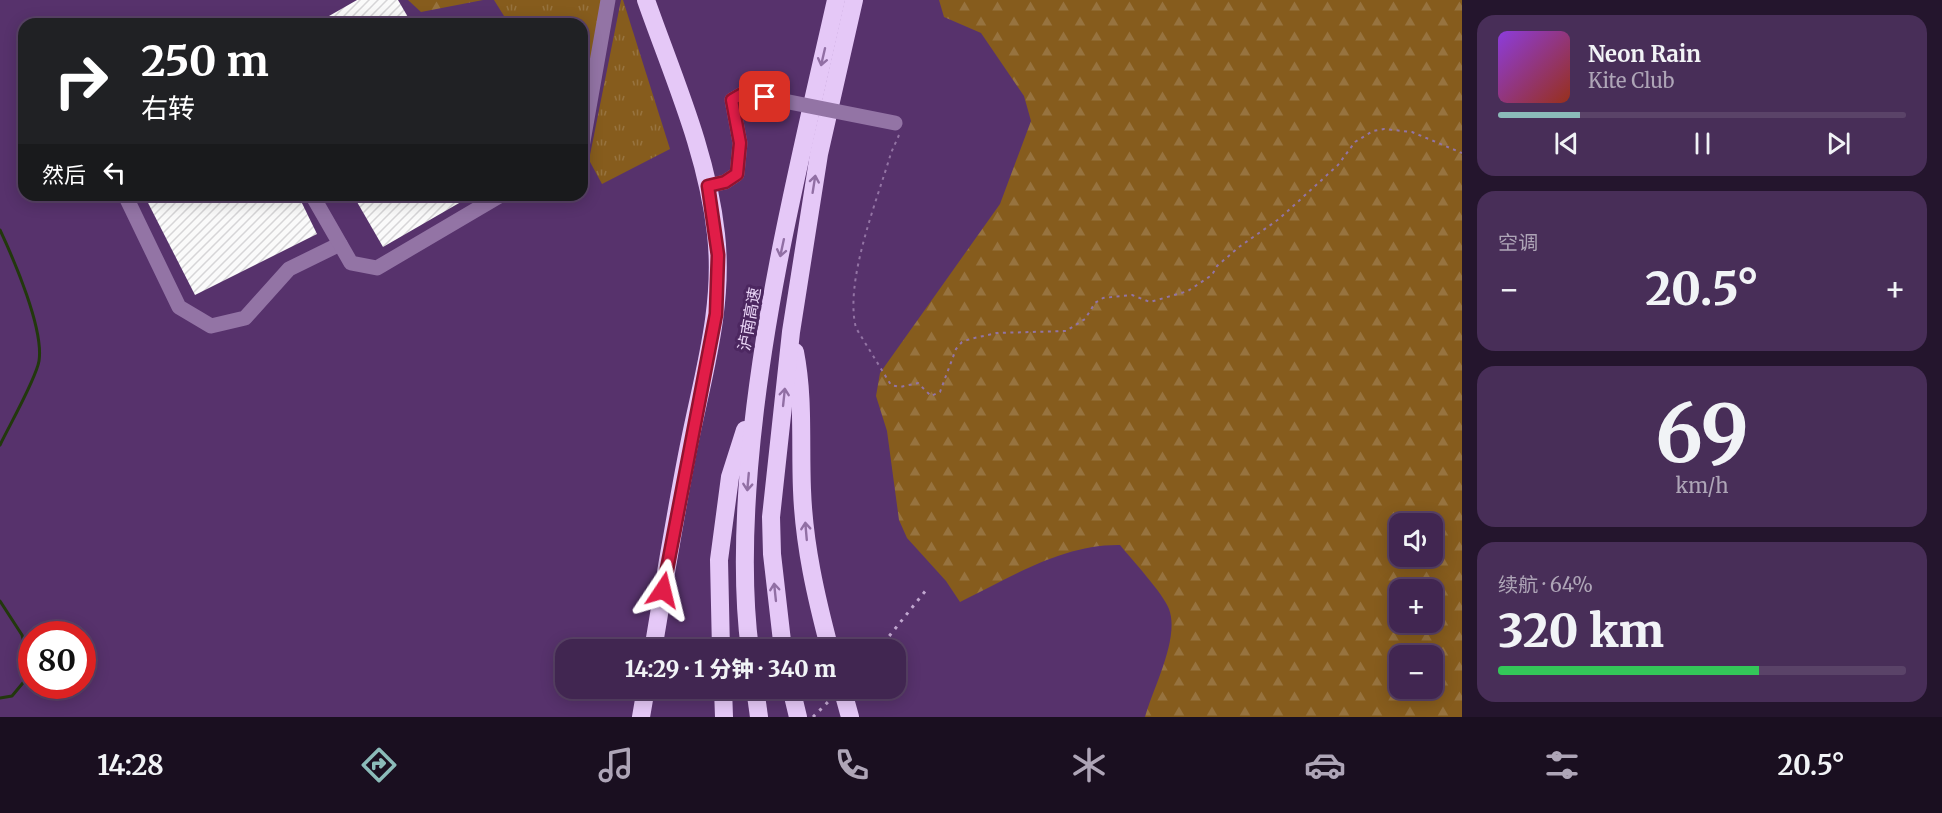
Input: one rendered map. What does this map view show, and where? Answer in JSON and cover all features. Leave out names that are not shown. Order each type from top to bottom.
[{"type":"highway","points":[[646,0],[686,109],[708,186],[718,255],[716,314],[685,464],[655,639]]},
{"type":"highway","name":"泸南高速","points":[[749,639],[744,559],[754,402],[779,262],[836,0]]},
{"type":"highway","points":[[782,639],[772,554],[771,517],[791,332],[819,154],[854,0]]},
{"type":"highway","points":[[791,332],[802,387],[802,491],[807,551],[816,599],[827,639]]},
{"type":"highway","points":[[721,639],[719,560],[730,477],[754,402]]},
{"type":"highway","points":[[641,717],[644,699]]},
{"type":"highway","points":[[723,699],[724,717]]},
{"type":"highway","points":[[756,699],[759,717]]},
{"type":"highway","points":[[794,699],[798,717]]},
{"type":"highway","points":[[845,699],[850,717]]},
{"type":"street","points":[[588,113],[608,0]]},
{"type":"street","points":[[708,186],[725,182],[737,174],[740,143],[732,100],[744,93],[895,123]]},
{"type":"street","points":[[128,201],[179,307],[211,326],[245,318],[289,269],[340,244]]},
{"type":"street","points":[[315,201],[351,263],[377,268],[491,201]]},
{"type":"path","points":[[895,123],[900,132],[891,153],[857,269],[852,300],[854,319],[856,328],[891,385],[900,387],[918,383],[931,396],[940,392],[956,349],[962,342],[997,333],[1065,331],[1085,319],[1095,303],[1103,298],[1132,295],[1150,302],[1188,291],[1212,275],[1217,266],[1239,247],[1280,219],[1338,165],[1356,142],[1373,131],[1384,129],[1412,132],[1462,153]]},
{"type":"green space","points":[[408,0],[483,0],[421,12]]},
{"type":"green space","points":[[494,0],[603,0],[588,73],[588,18],[505,18]]},
{"type":"green space","points":[[621,0],[623,0],[670,149],[602,184],[589,160]]},
{"type":"green space","points":[[939,0],[1462,0],[1462,717],[1145,717],[1164,663],[1171,634],[1171,621],[1166,602],[1120,545],[1099,546],[1058,556],[960,602],[946,581],[907,538],[899,520],[887,431],[876,396],[880,373],[1000,204],[1031,121],[1024,96],[981,33],[944,17]]},
{"type":"building","points":[[357,0],[398,0],[408,18],[326,18]]},
{"type":"building","points":[[147,201],[301,201],[317,234],[195,295]]},
{"type":"building","points":[[356,201],[463,201],[383,247]]},
{"type":"waterway","points":[[0,230],[27,295],[39,347],[37,369],[0,445]]},
{"type":"waterway","points":[[0,601],[18,629]]},
{"type":"waterway","points":[[0,698],[12,696],[18,689]]},
{"type":"railway","points":[[887,639],[927,589]]},
{"type":"railway","points":[[813,717],[831,699]]},
{"type":"route","points":[[663,590],[683,475],[716,314],[718,255],[708,186],[725,182],[737,174],[740,143],[732,100],[744,93],[765,97]]}]
